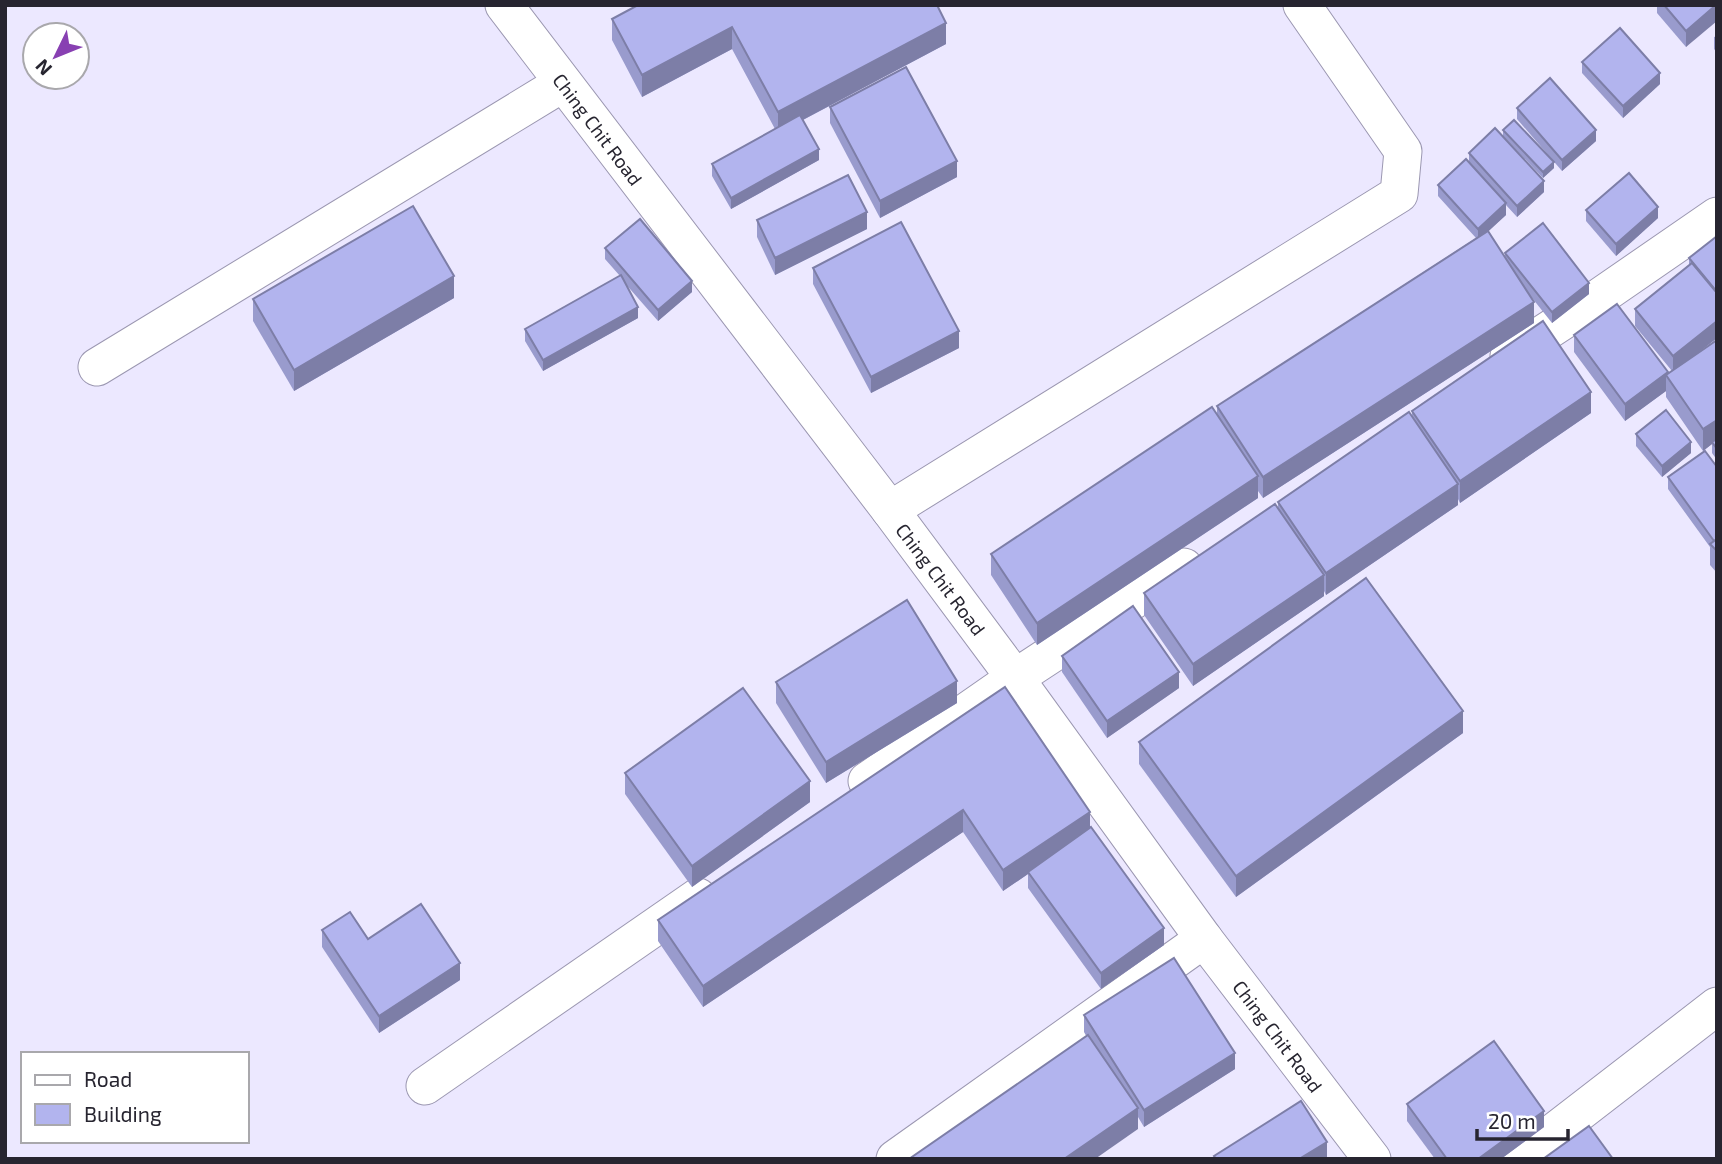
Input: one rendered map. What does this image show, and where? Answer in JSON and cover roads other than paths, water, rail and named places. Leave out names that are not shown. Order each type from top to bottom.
[{"type":"street","name":"Ching Chit Road","points":[[504,5],[890,510],[1204,939],[1372,1159]]},
{"type":"street","points":[[890,510],[1399,194],[1403,151],[1302,5]]},
{"type":"street","points":[[97,367],[563,83]]},
{"type":"street","points":[[1483,372],[1601,296],[1717,216]]},
{"type":"street","points":[[840,800],[1015,678],[1214,548]]},
{"type":"street","points":[[425,1086],[725,878]]},
{"type":"street","points":[[895,1159],[1204,939]]},
{"type":"street","points":[[1519,1159],[1717,1006]]}]
